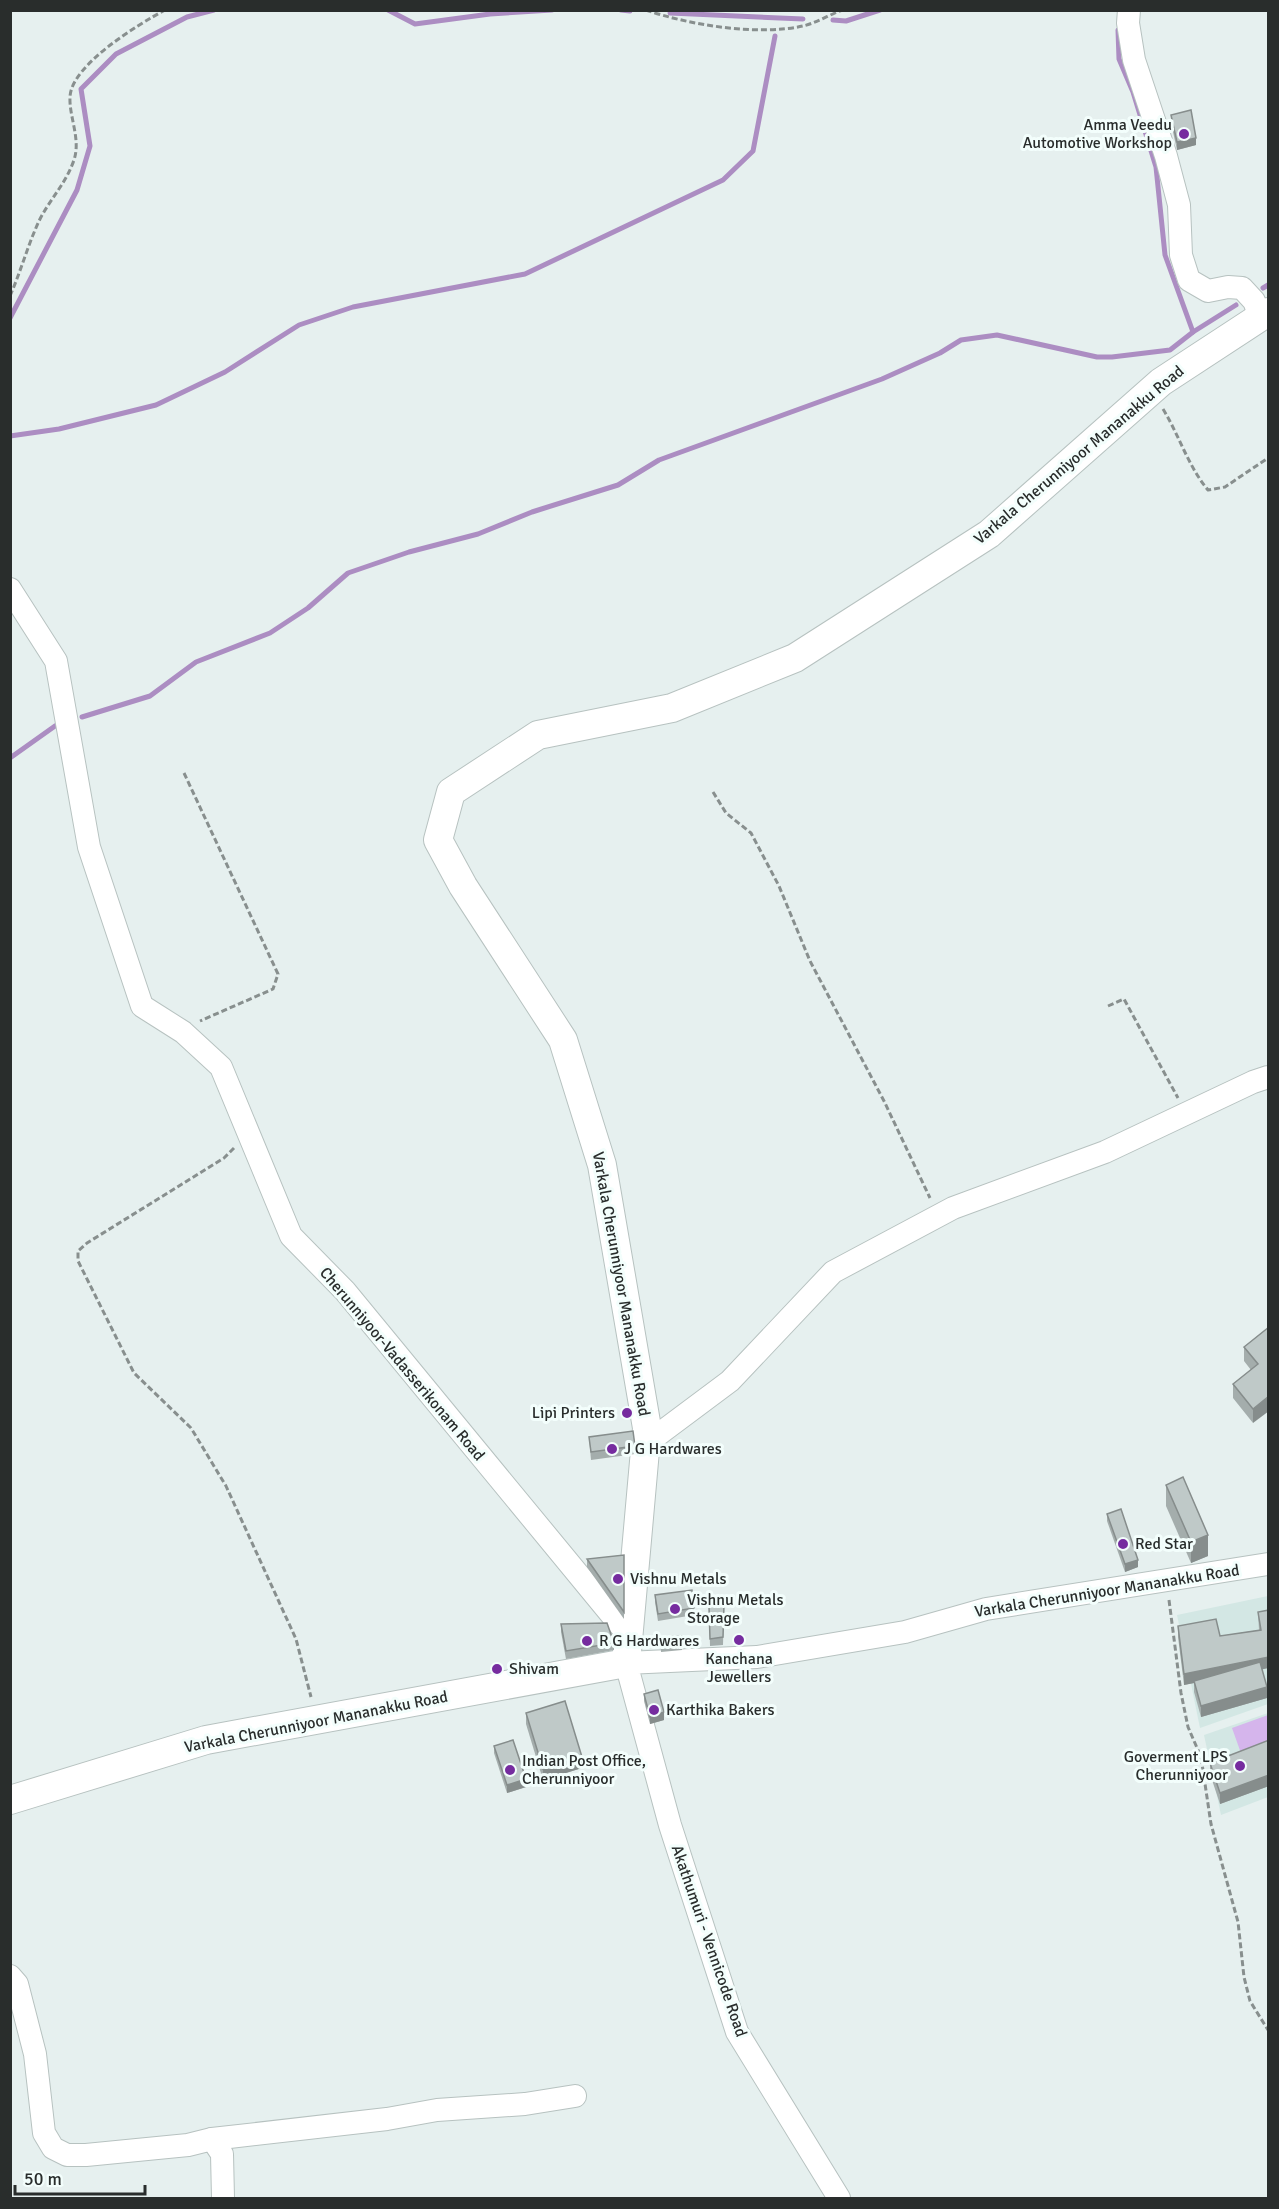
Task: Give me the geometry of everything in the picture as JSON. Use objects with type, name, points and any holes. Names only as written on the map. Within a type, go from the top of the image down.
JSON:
[{"type":"main road","name":"Varkala Cherunniyoor Mananakku Road","points":[[10,1800],[206,1740],[315,1720],[627,1649],[647,1428],[602,1165],[563,1040],[463,886],[438,840],[451,792],[538,735],[672,708],[795,658],[989,534],[1152,390],[1264,314]]},
{"type":"street","points":[[1129,10],[1128,23],[1134,60],[1166,156],[1179,205],[1181,255],[1189,280],[1208,291],[1228,287],[1242,288],[1264,314]]},
{"type":"street","name":"Cherunniyoor-Vadasserikonam Road","points":[[10,589],[56,661],[89,847],[142,1006],[183,1032],[221,1067],[291,1236],[345,1291],[627,1649]]},
{"type":"street","points":[[647,1443],[730,1381],[833,1272],[940,1215],[1105,1152],[1253,1082],[1269,1077]]},
{"type":"street","name":"Varkala Cherunniyoor Mananakku Road","points":[[627,1649],[757,1657],[905,1632],[986,1609],[1269,1564]]},
{"type":"street","name":"Akathumuri - Vennicode Road","points":[[627,1649],[670,1825],[737,2032],[839,2199]]},
{"type":"street","points":[[10,1976],[17,1984],[35,2054],[43,2125],[53,2148],[67,2155],[188,2145],[212,2139],[387,2120],[437,2110],[525,2104],[575,2096]]},
{"type":"street","points":[[212,2139],[222,2154],[224,2199]]},
{"type":"path","points":[[10,296],[32,237],[44,212],[65,184],[75,157],[75,128],[70,98],[72,83],[83,69],[109,47],[142,22],[165,10]]},
{"type":"path","points":[[646,10],[676,20],[754,29],[802,26],[842,10]]},
{"type":"path","points":[[1152,390],[1177,432],[1198,478],[1208,490],[1225,487],[1269,458]]},
{"type":"path","points":[[183,1032],[208,1016],[273,989],[278,974],[184,773]]},
{"type":"path","points":[[713,792],[726,813],[751,833],[779,886],[810,961],[940,1215]]},
{"type":"path","points":[[1108,1006],[1124,999],[1186,1114]]},
{"type":"path","points":[[249,1135],[224,1158],[87,1243],[78,1251],[78,1261],[134,1373],[191,1428],[226,1486],[297,1639],[315,1720]]},
{"type":"path","points":[[1167,1580],[1181,1694],[1188,1727],[1201,1757],[1211,1824],[1238,1922],[1244,1977],[1250,2001],[1269,2030]]},
{"type":"shaded area","points":[[1268,1596],[1268,1704],[1200,1728],[1177,1615]]},
{"type":"shaded area","name":"Goverment LPS Cherunniyoor","points":[[1268,1713],[1268,1797],[1221,1815],[1204,1735]]},
{"type":"shaded area","points":[[1268,1715],[1268,1747],[1242,1756],[1232,1728]]},
{"type":"building","name":"Amma Veedu Automotive Workshop","points":[[1191,110],[1196,138],[1177,142],[1171,115]]},
{"type":"building","points":[[1269,1327],[1269,1396],[1253,1409],[1233,1384],[1258,1364],[1244,1347]]},
{"type":"building","points":[[633,1431],[635,1446],[591,1452],[589,1437]]},
{"type":"building","points":[[1183,1477],[1208,1535],[1191,1542],[1166,1485]]},
{"type":"building","name":"Red Star","points":[[1121,1509],[1138,1560],[1125,1564],[1107,1514]]},
{"type":"building","points":[[624,1555],[624,1612],[587,1559]]},
{"type":"building","name":"Vishnu Metals Storage","points":[[692,1590],[694,1608],[658,1614],[655,1595]]},
{"type":"building","points":[[724,1605],[723,1637],[710,1639],[709,1607]]},
{"type":"building","points":[[1269,1610],[1269,1657],[1184,1674],[1178,1626],[1216,1619],[1220,1636],[1261,1630],[1258,1612]]},
{"type":"building","name":"R G Hardwares","points":[[607,1623],[614,1643],[566,1651],[561,1624]]},
{"type":"building","points":[[682,1636],[682,1647],[661,1648],[660,1637]]},
{"type":"building","points":[[1260,1662],[1267,1687],[1201,1706],[1194,1681]]},
{"type":"building","name":"Karthika Bakers","points":[[658,1690],[664,1712],[650,1717],[644,1694]]},
{"type":"building","points":[[565,1701],[582,1757],[543,1769],[526,1713]]},
{"type":"building","name":"Indian Post Office, Cherunniyoor","points":[[513,1740],[526,1779],[507,1785],[494,1746]]},
{"type":"building","points":[[1269,1740],[1269,1775],[1220,1793],[1210,1763]]},
{"type":"waterway","points":[[10,318],[77,190],[90,146],[81,89],[116,54],[187,17],[214,10]]},
{"type":"waterway","points":[[388,10],[415,24],[490,14],[552,10]]},
{"type":"waterway","points":[[621,10],[630,11]]},
{"type":"waterway","points":[[833,20],[846,21],[880,10]]},
{"type":"waterway","points":[[670,13],[803,19]]},
{"type":"waterway","points":[[82,717],[150,696],[196,662],[270,633],[308,608],[348,573],[409,552],[478,534],[532,512],[618,485],[659,460],[882,379],[940,353],[961,340],[997,335],[1097,357],[1170,350],[1193,332],[1165,255],[1156,167],[1133,92],[1119,59],[1118,30]]},
{"type":"waterway","points":[[10,436],[59,429],[156,405],[225,372],[299,325],[353,307],[525,274],[723,180],[753,151],[775,36]]},
{"type":"waterway","points":[[1263,288],[1268,285]]},
{"type":"waterway","points":[[1193,332],[1236,305]]},
{"type":"waterway","points":[[10,758],[55,726]]},
{"type":"place","name":"Amma Veedu Automotive Workshop","points":[[1184,134]]},
{"type":"place","name":"Lipi Printers","points":[[627,1413]]},
{"type":"place","name":"J G Hardwares","points":[[612,1449]]},
{"type":"place","name":"Red Star","points":[[1123,1544]]},
{"type":"place","name":"Vishnu Metals","points":[[618,1579]]},
{"type":"place","name":"Vishnu Metals Storage","points":[[675,1609]]},
{"type":"place","name":"Kanchana Jewellers","points":[[739,1640]]},
{"type":"place","name":"R G Hardwares","points":[[587,1641]]},
{"type":"place","name":"Shivam","points":[[497,1669]]},
{"type":"place","name":"Karthika Bakers","points":[[654,1710]]},
{"type":"place","name":"Goverment LPS Cherunniyoor","points":[[1240,1766]]},
{"type":"place","name":"Indian Post Office, Cherunniyoor","points":[[510,1770]]}]
